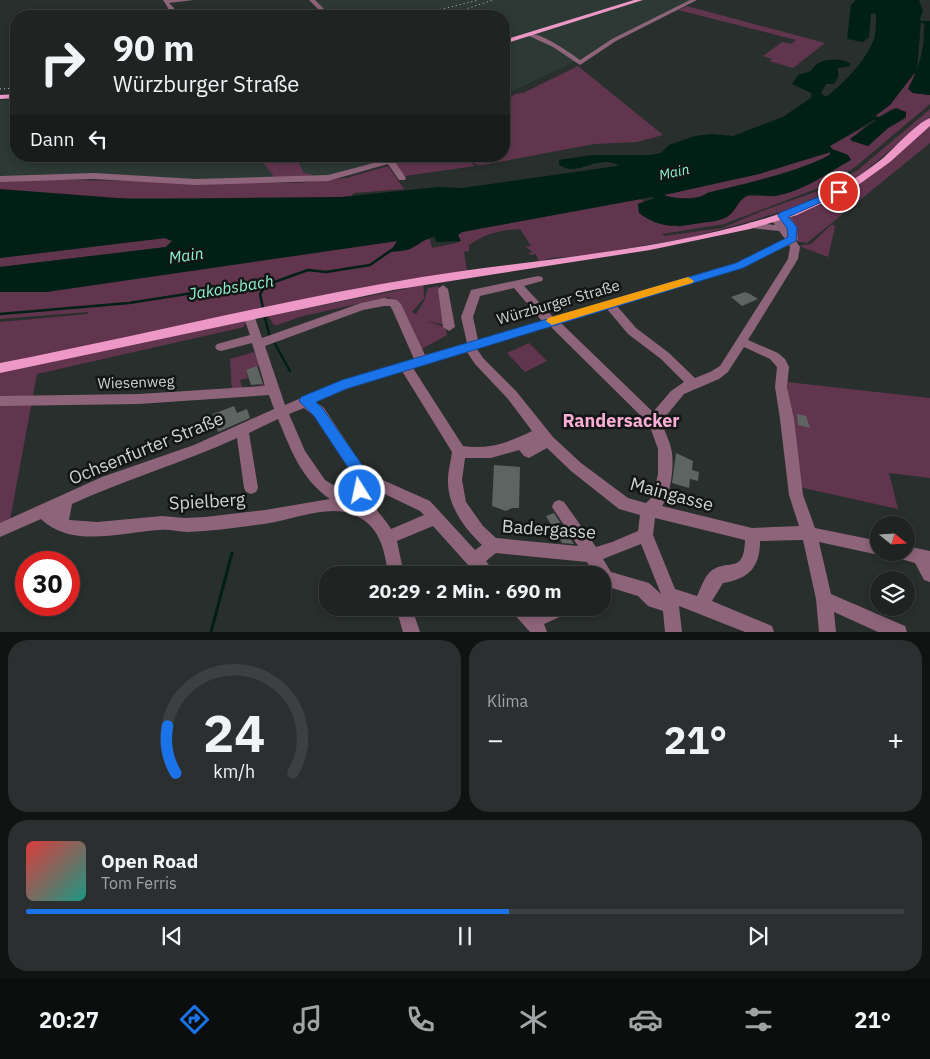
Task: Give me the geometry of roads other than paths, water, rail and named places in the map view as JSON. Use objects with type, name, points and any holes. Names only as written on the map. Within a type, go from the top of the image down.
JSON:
[{"type":"main road","points":[[510,40],[640,0]]},
{"type":"main road","points":[[0,368],[248,319],[268,311],[404,284],[443,284],[462,276],[690,240],[751,225],[779,217],[823,200],[862,178],[930,121]]},
{"type":"street","points":[[171,10],[166,1],[191,0]]},
{"type":"street","points":[[312,0],[322,10]]},
{"type":"street","points":[[530,35],[556,46],[580,63],[621,36],[694,0]]},
{"type":"street","points":[[0,179],[94,176],[196,182],[328,178],[360,171],[381,162]]},
{"type":"street","points":[[390,162],[402,178]]},
{"type":"street","points":[[654,421],[671,399],[682,389],[693,383],[710,379],[719,373],[742,341],[794,256],[795,247],[779,217]]},
{"type":"street","points":[[779,217],[794,232],[793,239],[790,240]]},
{"type":"street","points":[[751,225],[784,229]]},
{"type":"street","name":"Würzburger Straße","points":[[306,401],[342,385],[608,304],[724,271],[753,260],[790,240]]},
{"type":"street","points":[[471,346],[467,316],[475,293],[538,279]]},
{"type":"street","points":[[443,284],[449,327]]},
{"type":"street","points":[[517,284],[550,322],[654,421],[665,450],[666,474],[659,499],[648,511],[645,535],[670,600],[674,632]]},
{"type":"street","points":[[221,347],[275,338],[362,307],[384,302],[393,303],[397,307],[422,362]]},
{"type":"street","points":[[608,304],[632,331],[665,356],[693,383]]},
{"type":"street","points":[[248,319],[273,390],[299,454],[307,467],[320,484],[348,507],[374,520]]},
{"type":"street","points":[[742,341],[781,362],[781,387],[787,419],[796,495],[810,532],[824,599],[828,632]]},
{"type":"street","name":"Maingasse","points":[[471,346],[479,361],[512,395],[544,437],[576,467],[624,504],[752,535],[769,532],[810,532],[870,546]]},
{"type":"street","points":[[405,366],[460,451],[481,454],[521,443],[529,452],[544,437]]},
{"type":"street","name":"Wiesenweg","points":[[0,401],[139,399],[273,390]]},
{"type":"street","points":[[306,401],[318,412],[362,477],[414,499],[432,515],[479,566]]},
{"type":"street","name":"Ochsenfurter Straße","points":[[0,530],[107,481],[167,461],[306,401]]},
{"type":"street","points":[[242,430],[250,488]]},
{"type":"street","name":"Badergasse","points":[[460,451],[455,480],[459,504],[478,531],[493,545],[590,554],[614,549],[645,535]]},
{"type":"street","points":[[362,477],[360,491],[374,520],[389,537],[394,566]]},
{"type":"street","points":[[61,525],[65,501]]},
{"type":"street","name":"Spielberg","points":[[43,511],[52,522],[87,529],[162,522],[183,525],[215,523],[348,507]]},
{"type":"street","points":[[558,507],[582,538],[596,566]]},
{"type":"street","points":[[389,537],[428,521],[432,515]]},
{"type":"street","points":[[701,605],[715,579],[719,576],[738,572],[749,560],[753,550],[752,535]]},
{"type":"street","points":[[474,561],[493,545]]},
{"type":"street","points":[[926,558],[930,574]]},
{"type":"street","points":[[611,582],[643,590],[654,600],[670,600],[701,605],[766,632]]},
{"type":"street","points":[[824,599],[899,632]]},
{"type":"street","points":[[407,616],[412,632]]},
{"type":"street","points":[[527,616],[536,626],[549,616]]},
{"type":"water","name":"Main","points":[[856,0],[919,0],[923,11],[920,18],[921,21],[930,21],[930,95],[913,93],[908,89],[916,71],[890,105],[875,116],[879,117],[896,108],[906,112],[906,117],[888,128],[868,146],[850,139],[876,120],[830,146],[832,149],[848,155],[851,160],[795,191],[775,196],[748,195],[742,199],[727,217],[714,221],[677,226],[661,224],[639,213],[638,204],[655,198],[652,197],[462,232],[458,235],[461,241],[436,242],[435,237],[403,251],[390,252],[397,241],[46,292],[0,292],[0,267],[166,247],[172,241],[165,238],[0,258],[0,189],[130,199],[341,197],[438,187],[462,188],[617,166],[606,162],[570,169],[559,165],[559,160],[592,155],[650,155],[661,153],[669,145],[695,136],[712,134],[733,136],[783,117],[812,97],[811,93],[792,84],[798,75],[811,71],[818,63],[823,61],[834,59],[850,63],[850,66],[838,68],[838,77],[834,84],[826,84],[821,93],[826,97],[854,71],[874,39],[876,15],[874,13],[871,14],[869,37],[863,42],[847,39],[851,5]],"holes":[[[921,22],[924,24],[923,42],[917,68]],[[830,152],[830,155],[786,173],[707,193],[703,196],[674,198],[664,195],[759,174]]]},
{"type":"waterway","name":"Jakobsbach","points":[[0,314],[129,303],[231,287],[266,285],[308,270],[326,272],[370,265],[393,249]]},
{"type":"waterway","points":[[263,308],[260,294],[266,286]]},
{"type":"waterway","points":[[264,314],[270,337]]},
{"type":"waterway","points":[[274,342],[290,371]]},
{"type":"waterway","points":[[211,632],[232,553]]},
{"type":"railway","points":[[438,10],[479,0]]},
{"type":"railway","points":[[463,10],[493,0]]},
{"type":"railway","points":[[0,89],[10,88]]},
{"type":"district","name":"Randersacker","points":[[621,420]]}]
